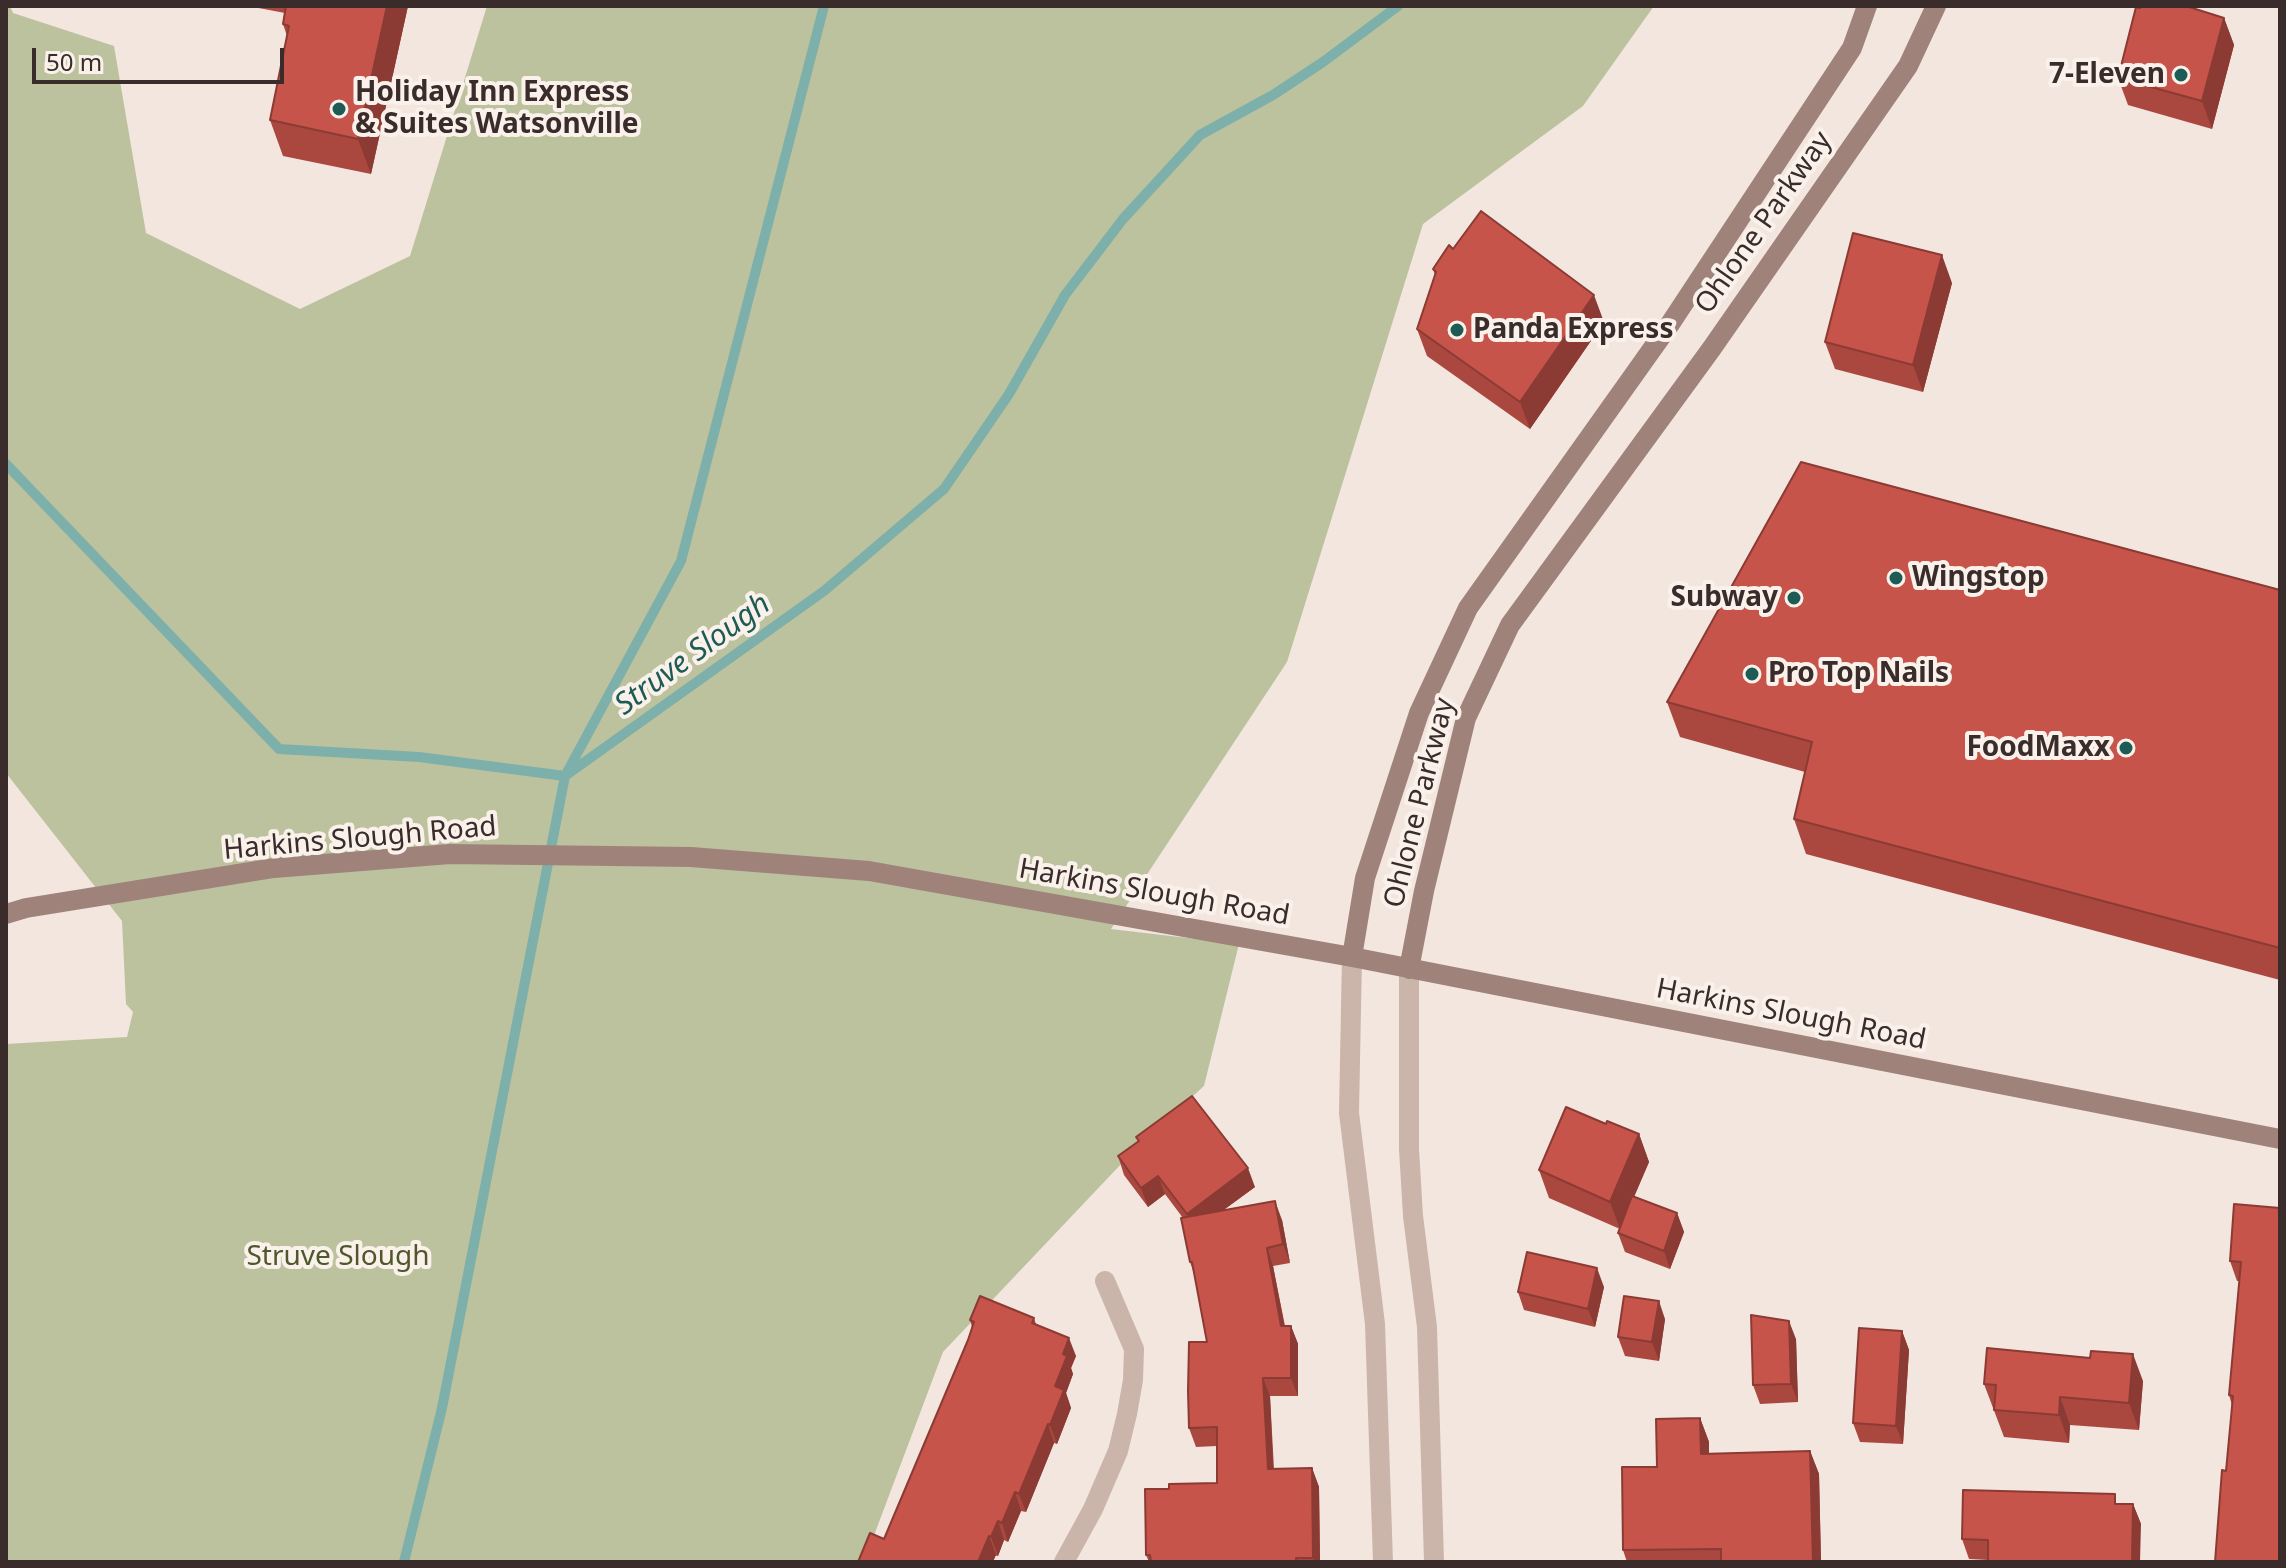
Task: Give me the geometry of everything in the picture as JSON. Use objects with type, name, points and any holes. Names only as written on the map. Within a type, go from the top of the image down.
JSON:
[{"type":"main road","name":"Ohlone Parkway","points":[[1352,957],[1365,878],[1409,743],[1419,713],[1468,608],[1696,285],[1852,48],[1867,6]]},
{"type":"main road","name":"Ohlone Parkway","points":[[1409,969],[1424,891],[1466,718],[1510,625],[1712,348],[1908,66],[1936,6]]},
{"type":"main road","name":"Harkins Slough Road","points":[[16,911],[274,868],[450,854],[691,857],[869,871],[1352,957],[2280,1139]]},
{"type":"street","name":"Ohlone Parkway","points":[[1352,957],[1349,1113],[1375,1324],[1383,1562]]},
{"type":"street","name":"Ohlone Parkway","points":[[1409,969],[1409,1149],[1413,1216],[1427,1327],[1434,1562]]},
{"type":"street","points":[[1064,1562],[1093,1509],[1118,1451],[1133,1380],[1134,1349],[1105,1281]]},
{"type":"green space","name":"Struve Slough","points":[[6,6],[10,6],[13,13],[114,46],[146,233],[300,309],[410,256],[487,6],[1654,6],[1583,106],[1423,224],[1287,662],[1111,929],[1239,944],[1204,1086],[1142,1142],[943,1352],[864,1562],[6,1562],[6,1044],[127,1037],[133,1012],[126,1004],[122,921],[6,773]]},
{"type":"building","name":"Holiday Inn Express & Suites Watsonville","points":[[286,6],[387,6],[358,139],[270,120],[289,26],[283,24]]},
{"type":"building","points":[[2186,6],[2224,18],[2202,101],[2118,78],[2136,7]]},
{"type":"building","points":[[1481,211],[1594,295],[1520,402],[1417,329],[1436,272],[1433,269],[1449,245],[1453,249]]},
{"type":"building","points":[[1853,233],[1942,255],[1913,365],[1825,342]]},
{"type":"building","points":[[1801,462],[2280,590],[2280,948],[1794,819],[1812,742],[1667,702]]},
{"type":"building","points":[[1192,1096],[1248,1168],[1187,1214],[1158,1176],[1141,1188],[1118,1156],[1139,1141],[1136,1137]]},
{"type":"building","points":[[1566,1107],[1639,1134],[1610,1202],[1539,1170]]},
{"type":"building","points":[[1632,1196],[1677,1213],[1664,1251],[1618,1233]]},
{"type":"building","points":[[1275,1201],[1283,1244],[1267,1248],[1281,1326],[1291,1326],[1291,1378],[1263,1378],[1268,1469],[1312,1468],[1313,1558],[1296,1558],[1296,1562],[1151,1562],[1150,1555],[1146,1555],[1145,1489],[1169,1489],[1169,1484],[1217,1483],[1217,1427],[1189,1428],[1189,1342],[1207,1342],[1181,1218]]},
{"type":"building","points":[[2234,1204],[2280,1208],[2280,1562],[2215,1562],[2222,1470],[2226,1471],[2233,1396],[2229,1395],[2241,1262],[2230,1261]]},
{"type":"building","points":[[1527,1252],[1597,1268],[1588,1309],[1518,1292]]},
{"type":"building","points":[[980,1296],[1034,1318],[1032,1323],[1069,1338],[1063,1354],[1067,1356],[1055,1386],[1064,1390],[1019,1494],[1015,1492],[1002,1523],[998,1521],[978,1562],[858,1562],[870,1533],[884,1539],[968,1340],[974,1322],[970,1320]]},
{"type":"building","points":[[1624,1296],[1659,1301],[1652,1342],[1618,1337]]},
{"type":"building","points":[[1751,1315],[1789,1321],[1791,1384],[1753,1385]]},
{"type":"building","points":[[1859,1328],[1902,1331],[1896,1426],[1853,1423]]},
{"type":"building","points":[[1987,1348],[2090,1358],[2091,1351],[2133,1354],[2129,1403],[2060,1397],[2059,1415],[1994,1410],[1996,1385],[1984,1384]]},
{"type":"building","points":[[1700,1418],[1701,1454],[1810,1451],[1813,1562],[1721,1562],[1721,1549],[1623,1550],[1622,1467],[1657,1467],[1656,1419]]},
{"type":"building","points":[[1963,1490],[2115,1494],[2115,1504],[2133,1504],[2132,1562],[1988,1562],[1988,1540],[1962,1539]]},
{"type":"waterway","points":[[6,464],[279,749],[419,757],[565,776],[681,561],[824,6]]},
{"type":"waterway","name":"Struve Slough","points":[[404,1562],[442,1408],[565,776],[824,591],[944,489],[1009,394],[1065,295],[1123,219],[1200,135],[1273,95],[1398,6]]},
{"type":"place","name":"7-Eleven","points":[[2181,75]]},
{"type":"place","name":"Holiday Inn Express & Suites Watsonville","points":[[339,109]]},
{"type":"place","name":"Panda Express","points":[[1457,330]]},
{"type":"place","name":"Wingstop","points":[[1896,578]]},
{"type":"place","name":"Subway","points":[[1794,598]]},
{"type":"place","name":"Pro Top Nails","points":[[1752,674]]},
{"type":"place","name":"FoodMaxx","points":[[2126,748]]}]
